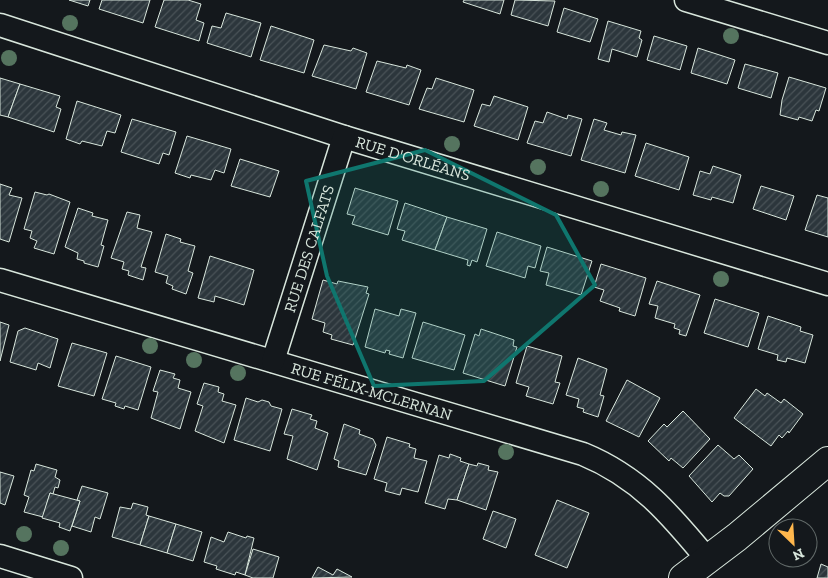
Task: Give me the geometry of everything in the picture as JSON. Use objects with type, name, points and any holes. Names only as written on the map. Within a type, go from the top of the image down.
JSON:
[{"type":"main road","points":[[683,578],[708,560],[828,461]]},
{"type":"street","points":[[686,0],[828,43]]},
{"type":"street","name":"RUE D'ORLÉANS","points":[[0,25],[344,138],[828,284]]},
{"type":"street","name":"RUE DES CALFATS","points":[[273,361],[344,138]]},
{"type":"street","name":"RUE FÉLIX-MCLERNAN","points":[[0,280],[560,446],[601,461],[620,472],[648,493],[683,529],[708,560]]},
{"type":"street","points":[[0,556],[71,578]]},
{"type":"highlighted area","points":[[425,150],[556,215],[595,285],[484,381],[374,386],[327,276],[306,181]]},
{"type":"building","points":[[69,0],[90,0],[88,6]]},
{"type":"building","points":[[102,0],[150,0],[143,23],[99,9]]},
{"type":"building","points":[[164,0],[188,0],[201,4],[196,20],[204,23],[199,41],[155,27]]},
{"type":"building","points":[[464,0],[504,0],[500,14],[463,2]]},
{"type":"building","points":[[515,0],[555,1],[548,26],[511,15]]},
{"type":"building","points":[[564,8],[598,19],[590,42],[557,32]]},
{"type":"building","points":[[226,13],[261,23],[251,57],[207,43],[212,26],[221,28]]},
{"type":"building","points":[[608,21],[641,31],[639,38],[642,40],[637,57],[612,49],[609,62],[598,59]]},
{"type":"building","points":[[271,26],[314,40],[304,73],[260,60]]},
{"type":"building","points":[[654,36],[687,46],[680,70],[647,60]]},
{"type":"building","points":[[324,45],[351,51],[353,48],[367,53],[356,89],[312,76]]},
{"type":"building","points":[[698,48],[735,60],[727,84],[691,73]]},
{"type":"building","points":[[377,61],[406,68],[407,65],[421,70],[409,105],[366,92]]},
{"type":"building","points":[[745,64],[778,73],[771,98],[738,88]]},
{"type":"building","points":[[789,77],[826,88],[819,111],[816,110],[812,121],[799,117],[798,120],[780,115],[782,100]]},
{"type":"building","points":[[0,78],[20,84],[8,117],[0,115]]},
{"type":"building","points":[[436,78],[474,90],[464,122],[419,109],[427,88],[432,89]]},
{"type":"building","points":[[20,84],[60,96],[56,107],[61,109],[54,132],[8,117]]},
{"type":"building","points":[[494,96],[528,107],[518,140],[474,126],[482,104],[490,106]]},
{"type":"building","points":[[77,101],[121,115],[115,133],[107,131],[102,146],[82,141],[80,144],[66,139]]},
{"type":"building","points":[[547,112],[567,119],[568,115],[582,119],[571,156],[527,143],[535,121],[543,123]]},
{"type":"building","points":[[132,119],[176,132],[169,155],[163,153],[159,164],[121,152]]},
{"type":"building","points":[[594,119],[607,123],[604,130],[621,135],[622,132],[636,135],[625,173],[581,160]]},
{"type":"building","points":[[187,136],[231,149],[224,173],[215,170],[211,180],[191,175],[190,178],[175,173]]},
{"type":"building","points":[[646,143],[689,157],[679,190],[635,176]]},
{"type":"building","points":[[240,159],[279,171],[270,197],[231,186]]},
{"type":"building","points":[[713,166],[741,175],[733,203],[712,197],[711,200],[693,195],[700,171],[710,174]]},
{"type":"building","points":[[0,184],[12,188],[9,195],[22,198],[9,242],[0,239]]},
{"type":"building","points":[[761,186],[794,196],[786,220],[753,209]]},
{"type":"building","points":[[355,188],[398,201],[388,235],[352,224],[355,216],[347,214]]},
{"type":"building","points":[[35,192],[49,194],[70,202],[54,254],[34,248],[37,241],[30,238],[32,231],[24,229]]},
{"type":"building","points":[[817,195],[828,198],[828,237],[805,230]]},
{"type":"building","points":[[405,203],[447,217],[435,250],[402,240],[405,231],[397,229]]},
{"type":"building","points":[[78,208],[93,213],[92,216],[108,220],[101,245],[104,246],[98,267],[77,259],[78,253],[65,247]]},
{"type":"building","points":[[127,212],[140,215],[137,228],[152,232],[141,267],[146,268],[143,280],[128,275],[129,271],[122,269],[124,262],[111,258]]},
{"type":"building","points":[[447,217],[487,229],[477,262],[472,260],[470,266],[467,265],[468,260],[435,250]]},
{"type":"building","points":[[497,232],[541,246],[535,268],[528,266],[525,278],[486,266]]},
{"type":"building","points":[[166,234],[181,239],[180,242],[195,246],[188,271],[193,273],[186,294],[172,289],[173,286],[166,283],[168,276],[155,272]]},
{"type":"building","points":[[547,247],[592,261],[581,295],[546,285],[549,273],[540,271]]},
{"type":"building","points":[[210,256],[254,270],[244,305],[215,296],[214,302],[198,298]]},
{"type":"building","points":[[601,264],[646,278],[635,316],[619,311],[620,308],[600,301],[604,290],[594,287]]},
{"type":"building","points":[[323,280],[337,284],[338,281],[368,287],[366,293],[369,294],[353,345],[331,339],[332,335],[323,332],[325,323],[312,319]]},
{"type":"building","points":[[657,281],[700,295],[686,336],[679,334],[680,330],[674,328],[675,324],[655,318],[658,306],[649,304]]},
{"type":"building","points":[[715,299],[759,313],[748,347],[704,333]]},
{"type":"building","points":[[375,309],[399,316],[401,309],[416,313],[403,358],[389,354],[390,351],[386,350],[385,353],[365,347]]},
{"type":"building","points":[[768,316],[801,327],[800,331],[813,335],[805,363],[787,358],[786,362],[777,360],[778,355],[758,349]]},
{"type":"building","points":[[0,322],[9,325],[0,361]]},
{"type":"building","points":[[423,322],[465,335],[454,370],[412,358]]},
{"type":"building","points":[[25,328],[58,339],[50,368],[38,363],[36,370],[10,362],[18,331]]},
{"type":"building","points":[[481,329],[514,340],[513,346],[517,347],[505,386],[463,373],[475,334],[479,336]]},
{"type":"building","points":[[72,343],[107,353],[94,396],[58,386]]},
{"type":"building","points":[[527,346],[562,356],[555,382],[560,383],[553,404],[526,396],[529,387],[516,383]]},
{"type":"building","points":[[116,356],[151,367],[138,410],[125,406],[124,409],[115,406],[116,403],[102,399]]},
{"type":"building","points":[[578,358],[607,369],[600,395],[604,396],[598,417],[583,412],[584,409],[577,407],[579,399],[566,395]]},
{"type":"building","points":[[160,370],[175,374],[173,378],[180,380],[178,388],[191,392],[180,429],[151,418],[158,392],[153,391]]},
{"type":"building","points":[[627,380],[660,398],[639,437],[606,421]]},
{"type":"building","points":[[204,383],[219,387],[218,392],[224,394],[222,401],[236,405],[224,443],[195,431],[203,406],[197,404]]},
{"type":"building","points":[[756,389],[765,396],[767,393],[781,403],[784,399],[803,414],[789,433],[788,431],[782,438],[779,435],[771,446],[734,418]]},
{"type":"building","points":[[246,398],[258,402],[262,400],[269,402],[271,406],[282,409],[270,451],[234,440]]},
{"type":"building","points":[[292,409],[312,415],[310,419],[317,421],[315,428],[328,433],[317,470],[287,459],[293,436],[284,434]]},
{"type":"building","points":[[683,411],[710,439],[683,468],[671,458],[669,461],[648,441],[664,424],[667,427]]},
{"type":"building","points":[[344,424],[360,430],[359,434],[373,439],[376,445],[366,475],[338,467],[339,461],[334,459]]},
{"type":"building","points":[[387,437],[410,444],[409,447],[416,449],[414,458],[427,461],[418,492],[402,488],[400,495],[385,491],[387,483],[374,479]]},
{"type":"building","points":[[718,445],[734,459],[739,455],[753,469],[729,496],[724,496],[720,493],[712,502],[689,476]]},
{"type":"building","points":[[450,454],[461,458],[460,461],[469,464],[457,500],[448,499],[445,509],[425,503],[439,455],[449,458]]},
{"type":"building","points":[[478,463],[489,466],[488,470],[498,472],[486,510],[457,500],[469,464],[477,466]]},
{"type":"building","points":[[36,464],[57,470],[55,477],[60,480],[58,488],[55,487],[53,494],[50,493],[43,517],[24,512],[29,497],[24,495],[31,470],[34,471]]},
{"type":"building","points":[[0,472],[14,476],[5,505],[0,503]]},
{"type":"building","points":[[82,486],[108,493],[100,519],[95,517],[91,532],[72,526],[80,501],[77,500]]},
{"type":"building","points":[[50,493],[80,501],[70,531],[59,527],[60,523],[42,518]]},
{"type":"building","points":[[557,500],[589,513],[567,568],[535,555]]},
{"type":"building","points":[[133,503],[148,507],[146,515],[149,516],[140,545],[112,537],[120,507],[131,509]]},
{"type":"building","points":[[493,511],[516,519],[506,548],[483,539]]},
{"type":"building","points":[[149,516],[176,524],[167,553],[140,545]]},
{"type":"building","points":[[176,524],[202,532],[193,561],[167,553]]},
{"type":"building","points":[[228,532],[246,538],[247,536],[254,538],[245,575],[236,572],[235,575],[216,569],[217,566],[204,562],[211,537],[224,542]]},
{"type":"building","points":[[253,549],[279,557],[273,578],[253,578],[245,575]]},
{"type":"building","points":[[821,564],[828,567],[828,578],[817,578]]},
{"type":"building","points":[[318,567],[333,575],[337,569],[352,577],[312,578]]}]
